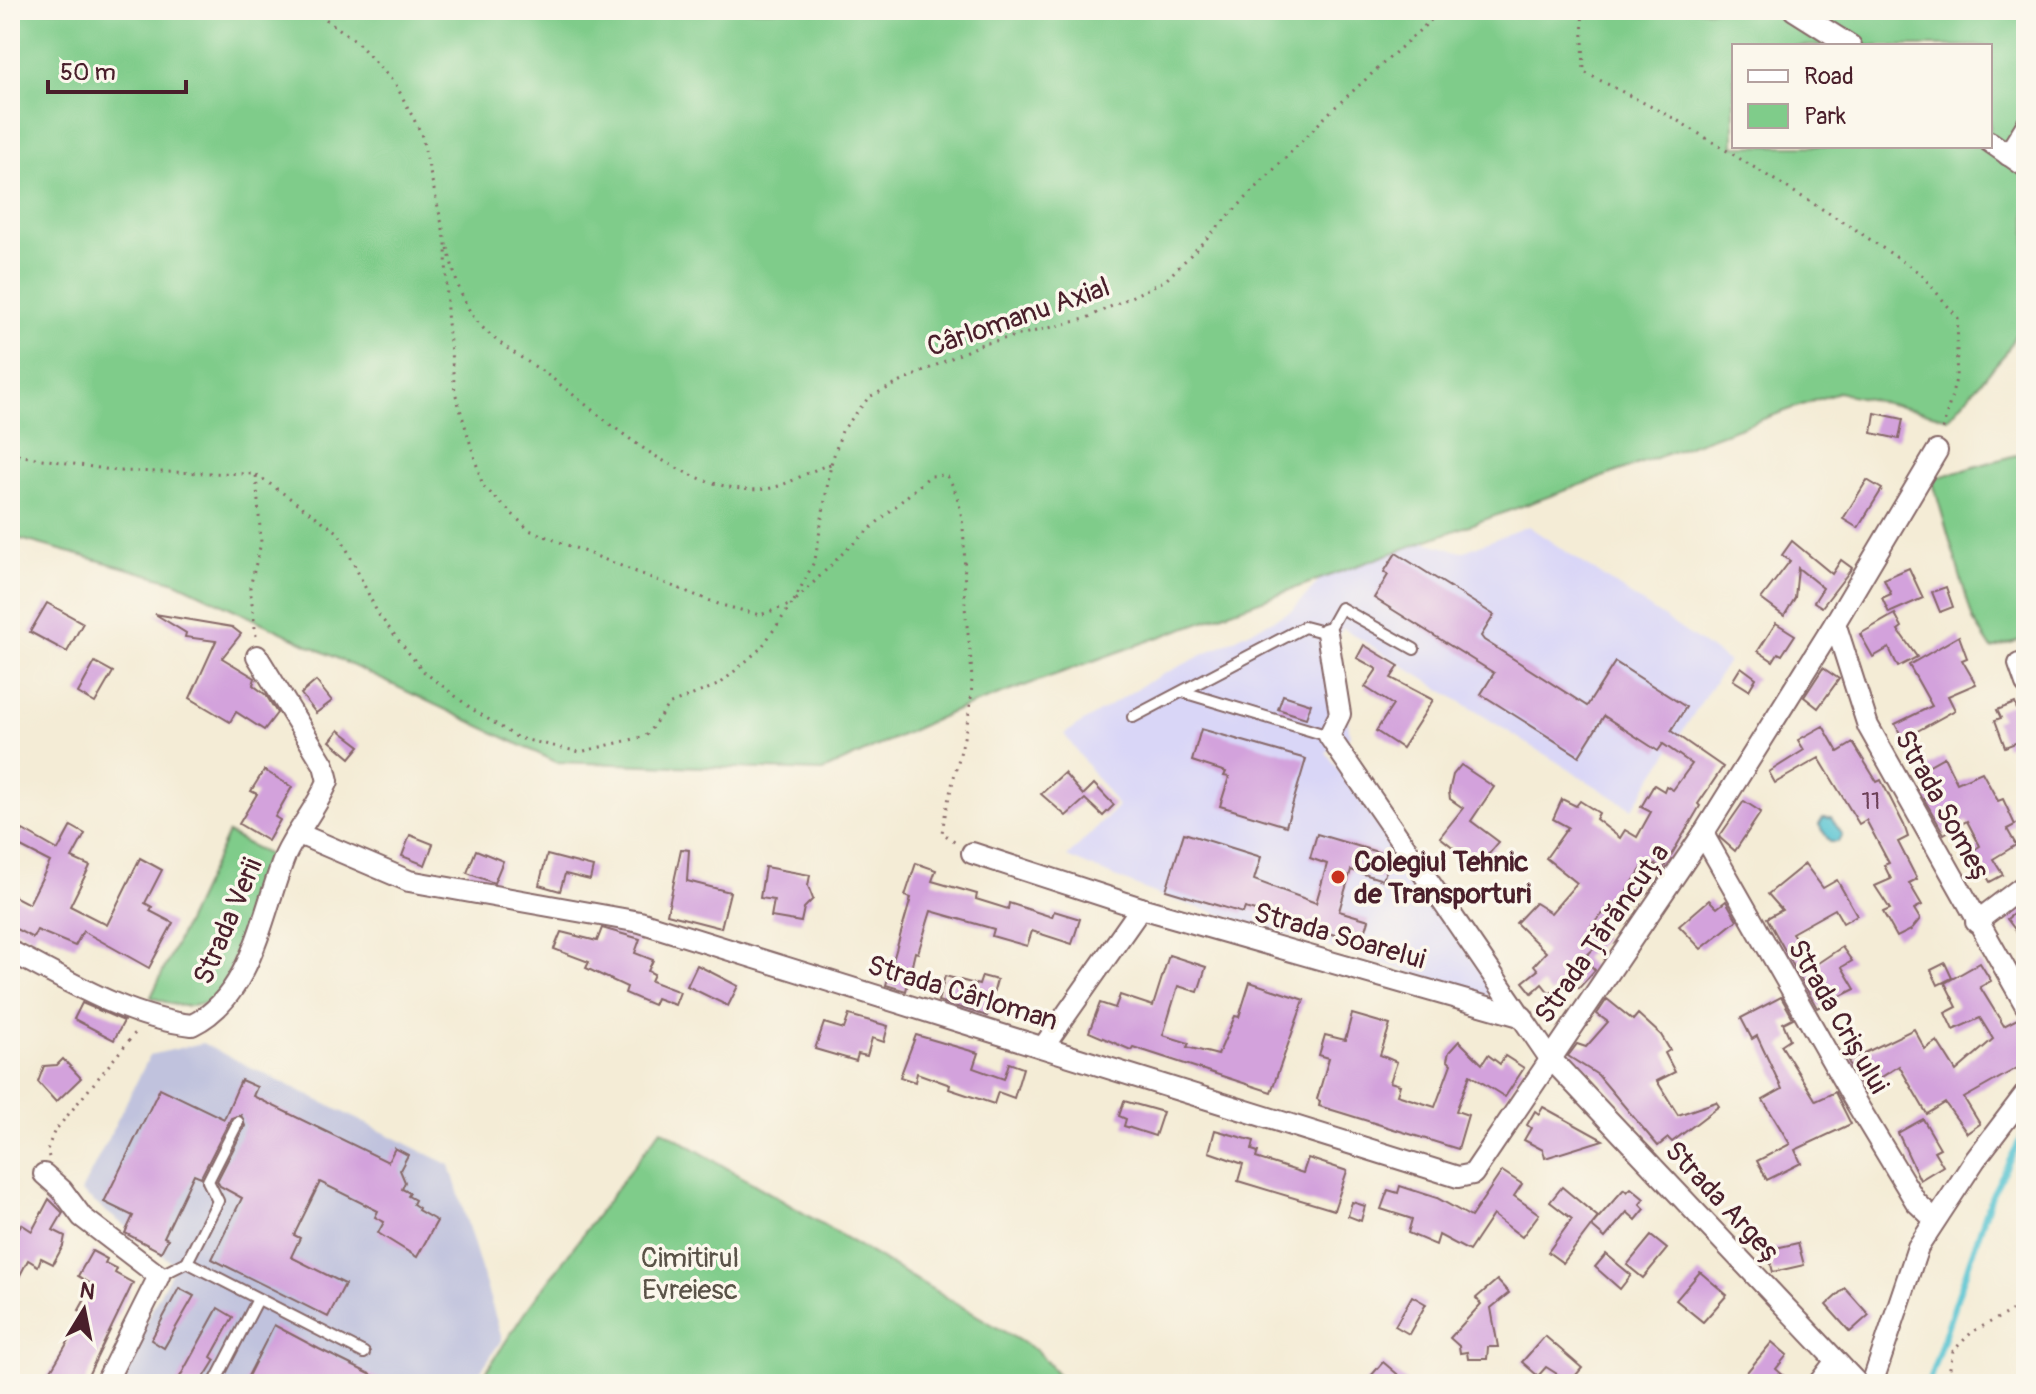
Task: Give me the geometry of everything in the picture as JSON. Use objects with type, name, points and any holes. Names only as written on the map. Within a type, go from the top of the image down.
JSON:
[{"type":"street","points":[[1794,10],[1848,44]]},
{"type":"street","points":[[2008,155],[2026,126]]},
{"type":"street","points":[[1992,143],[2026,167]]},
{"type":"street","name":"Strada Țărăncuța","points":[[1329,736],[1549,1057],[1703,834],[1835,623],[1937,451]]},
{"type":"street","name":"Strada Someș","points":[[1835,623],[1868,726],[2026,1006]]},
{"type":"street","points":[[1327,633],[1340,714],[1329,736]]},
{"type":"street","name":"Strada Verii","points":[[10,951],[147,1016],[192,1025],[224,1003],[237,982],[287,853],[328,781],[324,765],[257,656]]},
{"type":"street","name":"Strada Cârloman","points":[[299,834],[409,881],[640,922],[1458,1177],[1473,1174],[1549,1057]]},
{"type":"street","name":"Strada Crișului","points":[[1703,834],[1860,1109],[1916,1202],[1934,1219]]},
{"type":"street","name":"Strada Soarelui","points":[[972,853],[1141,908],[1523,1017]]},
{"type":"street","points":[[1976,922],[2026,884]]},
{"type":"street","points":[[1044,1046],[1141,908]]},
{"type":"street","name":"Strada Argeș","points":[[1549,1057],[1858,1384]]},
{"type":"street","points":[[1872,1384],[1918,1247],[1934,1219],[2026,1093]]},
{"type":"street","points":[[44,1174],[62,1190],[82,1217],[159,1276],[105,1384]]},
{"type":"street","points":[[1818,1384],[1835,1362]]},
{"type":"lane","points":[[1133,717],[1304,627],[1327,633],[1341,608],[1414,649]]},
{"type":"lane","points":[[1183,692],[1329,736]]},
{"type":"lane","points":[[159,1276],[187,1262],[218,1201],[208,1181],[238,1122]]},
{"type":"lane","points":[[187,1262],[364,1353]]},
{"type":"lane","points":[[214,1384],[258,1299]]},
{"type":"path","points":[[313,10],[356,41],[396,85],[421,133],[459,293],[484,330],[551,377],[619,433],[685,473],[735,488],[776,489],[831,464]]},
{"type":"path","name":"Cârlomanu Axial","points":[[792,604],[815,560],[831,464],[842,431],[869,397],[979,345],[1085,319],[1166,280],[1332,110],[1442,10]]},
{"type":"path","points":[[1582,10],[1584,72],[1675,119],[1853,228],[1921,274],[1958,318],[1956,379],[1937,451]]},
{"type":"path","points":[[446,242],[447,313],[455,392],[483,486],[529,530],[721,605],[760,615],[792,604]]},
{"type":"path","points":[[10,454],[118,471],[256,474],[339,533],[378,614],[423,671],[472,709],[518,738],[580,752],[646,736],[668,705],[720,684],[761,648],[792,604],[847,549],[930,476],[946,475],[955,486],[965,557],[965,606],[972,675],[970,707],[946,801],[942,833],[972,853]]},
{"type":"path","points":[[256,474],[261,543],[250,587],[257,656]]},
{"type":"path","points":[[44,1174],[51,1167],[47,1150],[54,1132],[119,1057],[147,1016]]},
{"type":"path","points":[[1947,1384],[1953,1351],[1962,1341],[1972,1332],[2026,1303]]},
{"type":"shaded area","points":[[1528,526],[1728,661],[1632,809],[1343,628],[1337,637],[1350,736],[1326,752],[1493,991],[1487,996],[1161,896],[1067,857],[1118,806],[1064,734],[1146,683],[1293,610],[1352,544],[1383,531],[1462,552]]},
{"type":"shaded area","points":[[202,1043],[450,1165],[502,1339],[472,1384],[113,1384],[175,1265],[81,1192],[150,1055]]},
{"type":"green space","points":[[10,10],[2026,10],[2026,315],[2005,354],[1949,418],[1838,392],[952,712],[823,771],[556,762],[176,582],[10,536]]},
{"type":"green space","points":[[2026,452],[2026,638],[1992,649],[1973,620],[1932,479]]},
{"type":"green space","points":[[228,833],[272,857],[220,996],[194,1006],[170,1004],[151,997]]},
{"type":"green space","name":"Cimitirul Evreiesc","points":[[661,1129],[1037,1351],[1066,1384],[478,1384],[523,1315]]},
{"type":"water","points":[[1823,818],[1831,818],[1842,834],[1838,842],[1830,842],[1819,825]]},
{"type":"building","points":[[1875,413],[1903,419],[1899,439],[1872,433]]},
{"type":"building","points":[[1867,480],[1882,489],[1858,528],[1843,519]]},
{"type":"building","points":[[1792,541],[1832,574],[1841,560],[1852,568],[1822,607],[1814,602],[1823,588],[1798,568],[1795,598],[1784,616],[1761,599],[1790,561],[1782,555]]},
{"type":"building","points":[[1396,553],[1494,615],[1481,636],[1484,640],[1587,706],[1615,662],[1686,707],[1671,731],[1723,767],[1698,804],[1700,806],[1663,869],[1655,864],[1652,870],[1644,865],[1617,906],[1613,903],[1591,926],[1604,939],[1584,958],[1595,970],[1579,988],[1573,982],[1564,990],[1560,985],[1550,994],[1542,984],[1532,993],[1523,982],[1538,970],[1534,965],[1546,952],[1516,923],[1535,903],[1551,913],[1577,883],[1546,858],[1568,827],[1553,819],[1562,799],[1576,806],[1580,801],[1599,813],[1596,819],[1620,838],[1625,830],[1637,837],[1651,812],[1641,807],[1654,785],[1664,791],[1666,786],[1673,790],[1692,764],[1663,744],[1658,751],[1604,716],[1579,756],[1481,694],[1494,673],[1374,598],[1388,575],[1384,572]]},
{"type":"building","points":[[1909,568],[1923,598],[1889,613],[1882,598],[1891,594],[1884,579]]},
{"type":"building","points":[[1946,587],[1953,607],[1940,612],[1932,592]]},
{"type":"building","points":[[47,603],[83,623],[67,652],[30,632]]},
{"type":"building","points":[[155,614],[232,627],[241,634],[222,658],[255,678],[253,685],[266,695],[277,713],[264,730],[236,712],[230,722],[190,698],[216,641],[185,637],[186,633]]},
{"type":"building","points":[[1895,614],[1902,627],[1898,630],[1917,657],[1898,667],[1889,648],[1873,657],[1860,634]]},
{"type":"building","points":[[1776,623],[1795,635],[1782,655],[1778,653],[1773,661],[1758,651]]},
{"type":"building","points":[[1959,636],[1967,658],[1962,660],[1976,684],[1948,696],[1955,710],[1903,739],[1895,724],[1932,706],[1909,665]]},
{"type":"building","points":[[1364,645],[1399,666],[1391,678],[1433,700],[1402,748],[1376,731],[1393,705],[1365,687],[1377,669],[1357,658]]},
{"type":"building","points":[[95,662],[113,672],[95,703],[78,693]]},
{"type":"building","points":[[1741,667],[1756,678],[1749,690],[1733,680]]},
{"type":"building","points":[[1823,668],[1839,679],[1818,708],[1804,697]]},
{"type":"building","points":[[316,681],[332,701],[316,713],[301,694]]},
{"type":"building","points":[[1283,695],[1311,704],[1306,718],[1278,709]]},
{"type":"building","points":[[2015,703],[2026,739],[2005,747],[1995,720],[2001,718],[1997,710]]},
{"type":"building","points":[[1823,726],[1838,752],[1853,743],[1877,782],[1881,780],[1904,825],[1908,837],[1898,842],[1917,879],[1909,883],[1922,905],[1914,909],[1920,919],[1911,930],[1897,937],[1883,912],[1890,909],[1875,886],[1891,879],[1884,865],[1889,863],[1866,820],[1859,824],[1819,758],[1775,783],[1769,772],[1804,750],[1798,740]]},
{"type":"building","points":[[1201,729],[1306,759],[1286,826],[1220,806],[1229,777],[1224,776],[1226,772],[1192,761]]},
{"type":"building","points":[[339,730],[360,746],[350,758],[330,741]]},
{"type":"building","points":[[1944,757],[1957,783],[1982,772],[1998,801],[2003,799],[2015,825],[2007,829],[2016,845],[1993,859],[2003,875],[1990,882],[1972,851],[1980,846],[1967,821],[1944,834],[1924,799],[1932,796],[1919,771]]},
{"type":"building","points":[[1461,765],[1494,787],[1471,821],[1499,842],[1478,867],[1440,837],[1463,808],[1450,799],[1449,792],[1453,775]]},
{"type":"building","points":[[264,770],[292,787],[275,817],[280,820],[268,841],[239,824],[257,794],[251,791]]},
{"type":"building","points":[[1064,773],[1083,795],[1094,784],[1114,805],[1103,816],[1085,799],[1066,816],[1041,794]]},
{"type":"building","points":[[1744,801],[1761,812],[1735,851],[1719,837]]},
{"type":"building","points":[[71,826],[85,834],[72,858],[90,866],[70,906],[107,925],[140,858],[162,870],[145,903],[152,907],[150,911],[173,923],[149,968],[83,931],[75,946],[37,930],[33,938],[10,926],[10,894],[29,904],[50,862],[15,844],[23,830],[58,850]]},
{"type":"building","points":[[1184,833],[1261,857],[1254,880],[1316,903],[1327,864],[1310,858],[1317,834],[1391,856],[1383,880],[1351,870],[1339,911],[1369,920],[1362,943],[1245,908],[1243,913],[1166,890]]},
{"type":"building","points":[[410,835],[433,844],[425,865],[402,856]]},
{"type":"building","points":[[681,849],[689,850],[687,881],[730,892],[721,928],[667,914]]},
{"type":"building","points":[[476,850],[503,861],[494,883],[467,873]]},
{"type":"building","points":[[547,855],[593,867],[590,880],[565,874],[560,891],[539,885]]},
{"type":"building","points":[[916,863],[936,870],[932,881],[977,894],[976,899],[1008,909],[1009,903],[1052,917],[1054,911],[1080,919],[1072,944],[1032,931],[1027,946],[992,936],[994,929],[931,911],[918,953],[915,952],[906,991],[886,985],[911,898],[905,896]]},
{"type":"building","points":[[1805,864],[1823,888],[1837,880],[1857,915],[1843,923],[1835,909],[1792,933],[1815,965],[1842,947],[1852,961],[1842,967],[1855,989],[1817,1008],[1767,918],[1782,910],[1768,894]]},
{"type":"building","points":[[765,867],[810,875],[808,886],[813,899],[804,908],[801,922],[771,917],[774,900],[760,898]]},
{"type":"building","points":[[1709,900],[1717,908],[1726,901],[1737,920],[1701,949],[1679,926]]},
{"type":"building","points":[[2026,904],[2026,925],[2017,932],[2007,919]]},
{"type":"building","points":[[602,928],[640,939],[635,953],[653,960],[648,971],[654,974],[651,981],[680,992],[675,1005],[656,998],[653,1005],[625,993],[627,987],[586,968],[589,962],[554,949],[561,932],[597,941]]},
{"type":"building","points":[[1169,955],[1206,967],[1198,992],[1178,986],[1163,1035],[1189,1043],[1187,1047],[1218,1055],[1235,1016],[1239,1017],[1250,982],[1304,1000],[1271,1092],[1133,1047],[1131,1050],[1089,1032],[1100,1003],[1115,1008],[1120,995],[1153,1006]]},
{"type":"building","points":[[1945,963],[1952,978],[1938,985],[1931,970]]},
{"type":"building","points":[[1980,963],[1991,981],[1980,987],[2004,1026],[2019,1018],[2026,1030],[2026,1063],[1964,1098],[1980,1124],[1967,1133],[1945,1103],[1927,1114],[1899,1066],[1863,1089],[1848,1061],[1914,1029],[1925,1049],[1937,1041],[1956,1071],[1993,1039],[1980,1018],[1953,1030],[1945,1013],[1957,1007],[1945,983]]},
{"type":"building","points":[[697,965],[738,986],[728,1006],[687,986]]},
{"type":"building","points":[[945,976],[979,985],[982,976],[997,980],[987,1016],[938,1001]]},
{"type":"building","points":[[1781,997],[1793,1018],[1783,1023],[1790,1039],[1781,1045],[1816,1101],[1835,1092],[1851,1124],[1795,1150],[1801,1163],[1767,1180],[1757,1161],[1790,1144],[1763,1100],[1782,1089],[1757,1036],[1752,1039],[1741,1018]]},
{"type":"building","points":[[1607,999],[1633,1020],[1638,1014],[1661,1035],[1670,1050],[1665,1053],[1675,1072],[1657,1081],[1678,1115],[1716,1102],[1719,1106],[1672,1142],[1668,1138],[1658,1146],[1598,1075],[1568,1056],[1577,1044],[1586,1047],[1608,1022],[1597,1014]]},
{"type":"building","points":[[82,1003],[124,1021],[114,1040],[74,1019]]},
{"type":"building","points":[[1352,1014],[1390,1025],[1380,1055],[1397,1062],[1390,1082],[1400,1085],[1397,1095],[1435,1107],[1451,1064],[1447,1060],[1449,1052],[1459,1041],[1482,1064],[1488,1055],[1500,1064],[1505,1056],[1524,1068],[1505,1097],[1470,1075],[1456,1111],[1468,1115],[1458,1149],[1319,1106],[1317,1099],[1329,1058],[1319,1055],[1325,1035],[1345,1040]]},
{"type":"building","points":[[849,1015],[888,1026],[884,1042],[872,1038],[867,1056],[858,1054],[856,1061],[815,1049],[824,1023],[844,1029]]},
{"type":"building","points":[[916,1035],[978,1053],[973,1068],[1004,1079],[1009,1063],[1023,1068],[1014,1098],[998,1092],[994,1104],[949,1089],[950,1085],[917,1073],[915,1082],[900,1077]]},
{"type":"building","points":[[63,1059],[81,1078],[56,1102],[38,1082],[44,1066],[57,1065]]},
{"type":"building","points":[[241,1080],[257,1087],[253,1096],[388,1162],[395,1148],[408,1155],[400,1170],[405,1182],[402,1189],[410,1193],[408,1196],[415,1200],[413,1204],[418,1210],[437,1221],[417,1257],[378,1233],[384,1222],[375,1217],[378,1211],[320,1182],[294,1235],[300,1238],[291,1257],[345,1284],[328,1317],[212,1259],[242,1198],[220,1186],[217,1181],[245,1126],[241,1115],[231,1118],[201,1177],[194,1174],[164,1237],[168,1239],[161,1252],[125,1233],[133,1216],[104,1202],[160,1088],[224,1119]]},
{"type":"building","points":[[1124,1101],[1163,1112],[1155,1136],[1124,1126],[1126,1119],[1119,1116]]},
{"type":"building","points":[[1543,1107],[1603,1140],[1545,1158],[1543,1150],[1524,1140],[1531,1128],[1527,1125],[1535,1111],[1539,1114]]},
{"type":"building","points":[[1923,1119],[1940,1148],[1934,1151],[1943,1166],[1920,1180],[1898,1133]]},
{"type":"building","points":[[1215,1130],[1254,1141],[1252,1150],[1258,1152],[1256,1158],[1303,1173],[1308,1158],[1347,1171],[1334,1210],[1238,1181],[1243,1164],[1209,1152]]},
{"type":"building","points":[[1502,1171],[1522,1184],[1514,1196],[1539,1214],[1522,1237],[1493,1215],[1469,1251],[1439,1235],[1436,1245],[1408,1233],[1412,1219],[1381,1209],[1388,1190],[1398,1193],[1400,1186],[1437,1198],[1471,1217]]},
{"type":"building","points":[[1562,1187],[1598,1217],[1563,1263],[1548,1252],[1572,1219],[1550,1202]]},
{"type":"building","points":[[1631,1188],[1644,1199],[1640,1204],[1645,1209],[1636,1220],[1627,1212],[1605,1238],[1591,1226],[1624,1189],[1627,1192]]},
{"type":"building","points":[[49,1199],[63,1213],[53,1230],[65,1236],[63,1246],[53,1264],[41,1258],[38,1266],[28,1260],[10,1294],[10,1231],[16,1234],[21,1224],[32,1231]]},
{"type":"building","points":[[1352,1202],[1365,1206],[1361,1221],[1348,1216]]},
{"type":"building","points":[[1651,1236],[1667,1249],[1643,1278],[1627,1265]]},
{"type":"building","points":[[1798,1243],[1804,1265],[1773,1272],[1767,1250]]},
{"type":"building","points":[[92,1251],[107,1259],[105,1263],[117,1269],[115,1273],[133,1283],[84,1384],[43,1384],[85,1313],[79,1310],[93,1285],[78,1276]]},
{"type":"building","points":[[1606,1254],[1631,1275],[1620,1289],[1595,1267]]},
{"type":"building","points":[[1700,1272],[1727,1295],[1703,1322],[1676,1300]]},
{"type":"building","points":[[1497,1280],[1509,1293],[1491,1308],[1498,1347],[1488,1347],[1487,1359],[1468,1359],[1467,1352],[1460,1353],[1459,1346],[1450,1338],[1481,1304],[1476,1298]]},
{"type":"building","points":[[179,1288],[194,1296],[164,1348],[151,1340]]},
{"type":"building","points":[[1845,1288],[1869,1315],[1850,1332],[1826,1305]]},
{"type":"building","points":[[1412,1296],[1426,1304],[1409,1334],[1395,1326]]},
{"type":"building","points":[[218,1308],[233,1317],[211,1357],[215,1360],[200,1384],[176,1384]]},
{"type":"building","points":[[274,1325],[319,1349],[390,1384],[244,1384]]},
{"type":"building","points":[[1545,1336],[1582,1368],[1570,1382],[1546,1367],[1538,1376],[1522,1362]]},
{"type":"building","points":[[1772,1342],[1787,1355],[1776,1369],[1793,1384],[1737,1384]]},
{"type":"building","points":[[1383,1362],[1409,1384],[1364,1384]]},
{"type":"waterway","points":[[1928,1384],[1992,1195],[2026,1128]]},
{"type":"place","name":"Colegiul Tehnic de Transporturi","points":[[1338,877]]}]
